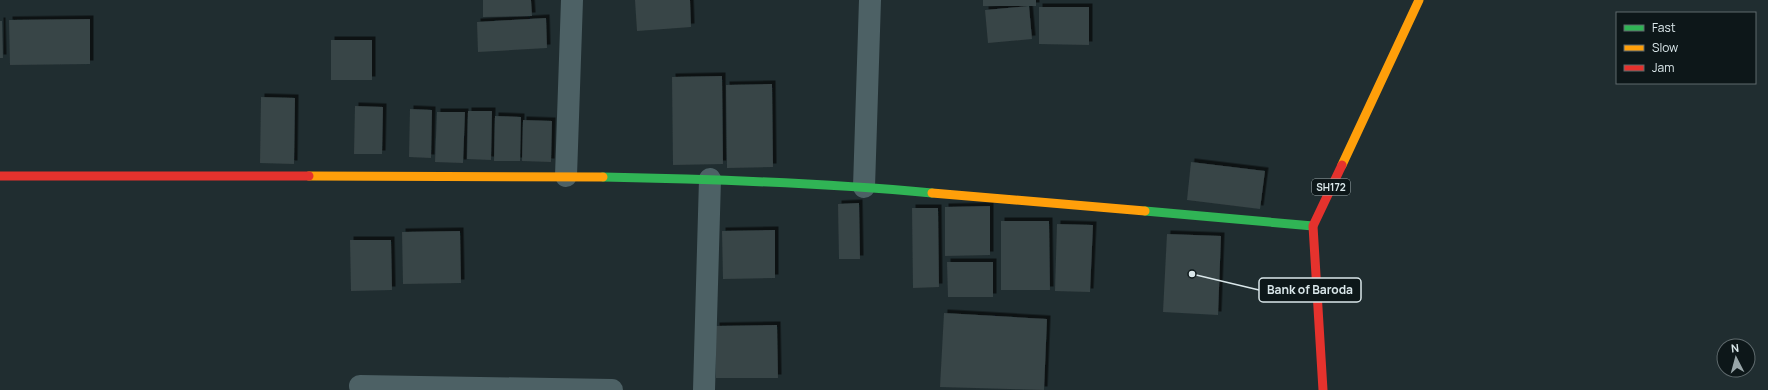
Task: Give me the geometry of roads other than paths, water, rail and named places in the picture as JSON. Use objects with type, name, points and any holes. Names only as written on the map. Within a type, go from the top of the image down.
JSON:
[{"type":"street","points":[[566,176],[572,0]]},
{"type":"street","points":[[864,187],[870,0]]},
{"type":"street","name":"SH172","points":[[1323,390],[1313,226],[1419,0]]},
{"type":"street","points":[[0,176],[566,176],[710,180],[864,187],[1313,226]]},
{"type":"street","points":[[704,390],[710,180]]},
{"type":"street","points":[[360,386],[612,390]]},
{"type":"place","name":"Bank of Baroda","points":[[1192,274]]}]
